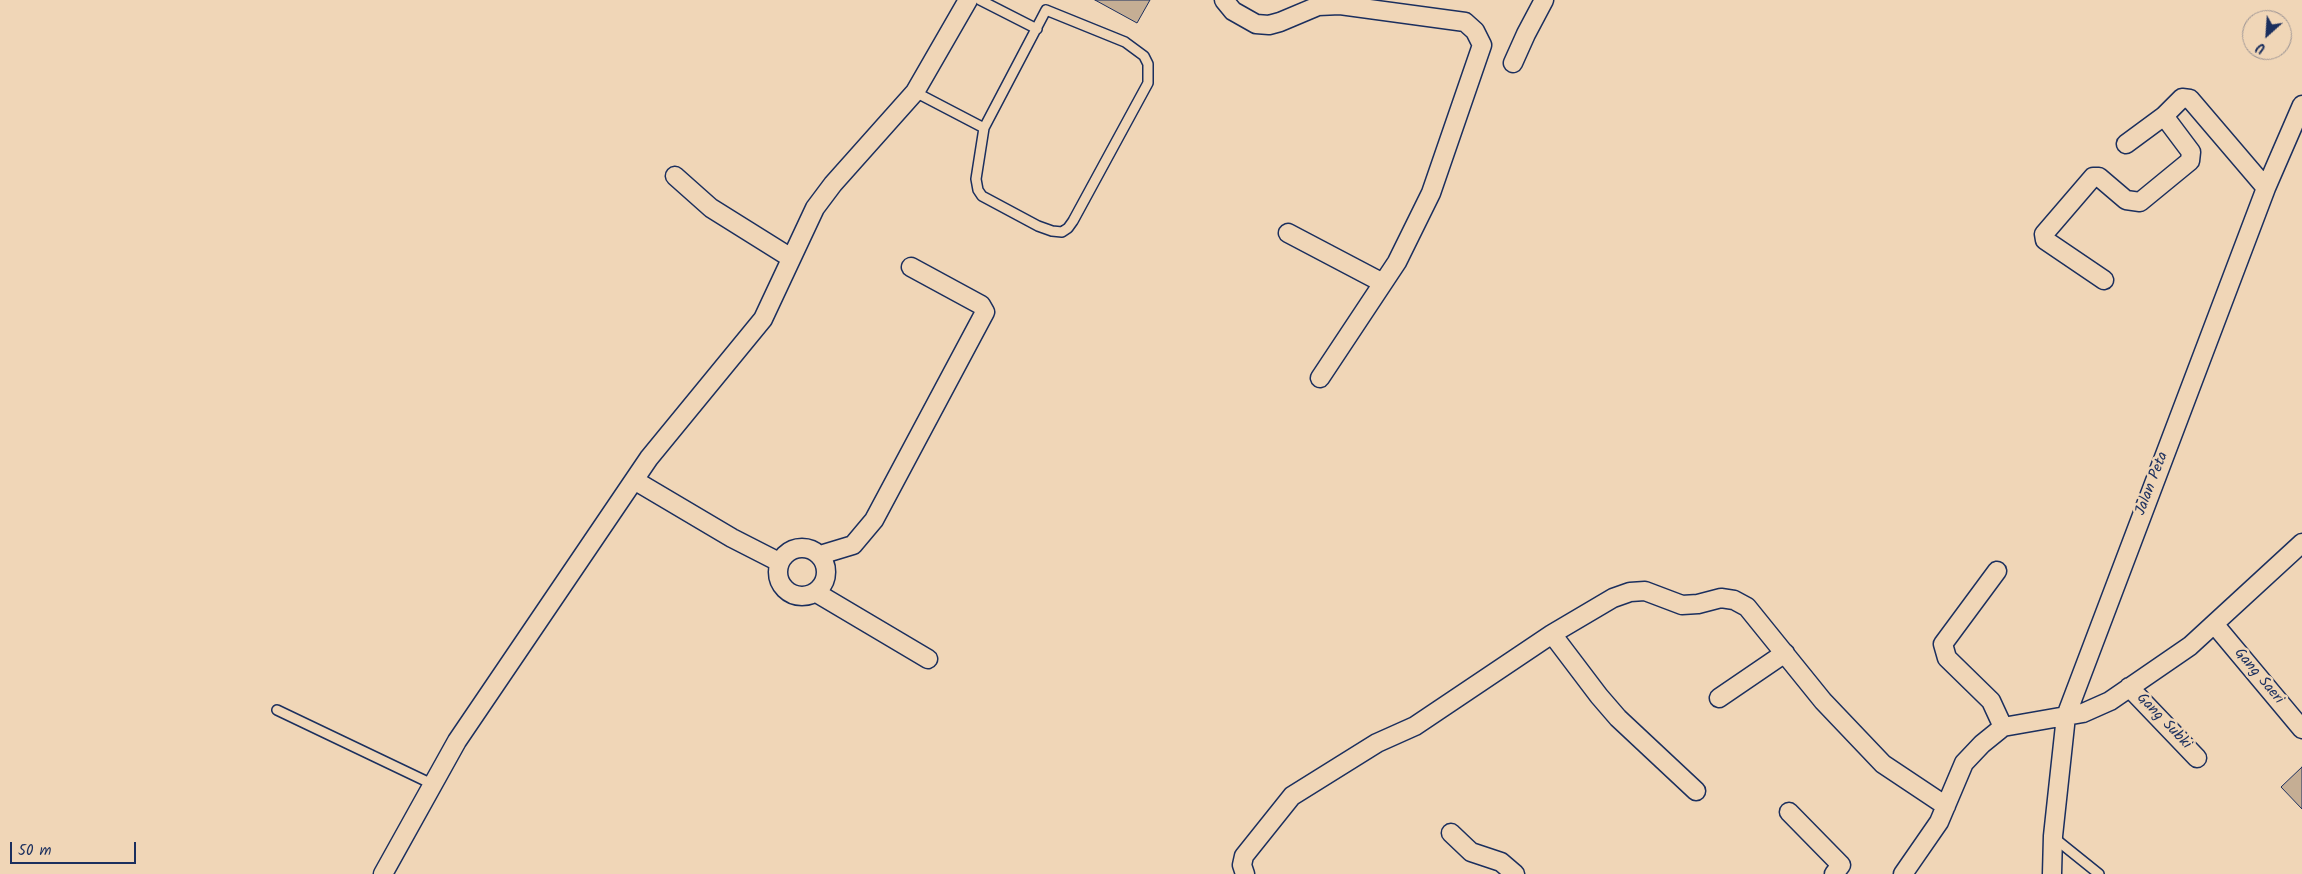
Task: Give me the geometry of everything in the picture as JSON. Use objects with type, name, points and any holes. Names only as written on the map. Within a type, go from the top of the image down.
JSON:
[{"type":"street","points":[[383,874],[457,741],[634,480],[763,319],[815,208],[824,195],[916,92],[968,0]]},
{"type":"street","points":[[1224,0],[1233,11],[1246,20],[1268,25],[1318,6],[1342,2],[1465,22],[1475,31],[1482,45],[1431,193],[1397,262],[1320,378]]},
{"type":"street","points":[[1513,63],[1544,0]]},
{"type":"street","points":[[2126,144],[2164,116],[2182,98],[2190,99],[2266,188]]},
{"type":"street","name":"Jalan Peta","points":[[2052,874],[2053,836],[2066,716],[2266,188],[2302,105]]},
{"type":"street","points":[[2104,280],[2045,240],[2044,234],[2093,176],[2099,177],[2126,200],[2140,202],[2190,161],[2192,152],[2164,116]]},
{"type":"street","points":[[675,176],[719,214],[791,258]]},
{"type":"street","points":[[1288,233],[1383,283]]},
{"type":"street","points":[[820,555],[826,571],[821,587],[814,592],[801,596],[795,595],[783,587],[778,575],[779,562],[789,551],[805,548],[820,555],[853,545],[874,520],[985,312],[981,305],[912,267]]},
{"type":"street","points":[[634,480],[732,538],[779,562]]},
{"type":"street","points":[[1903,874],[1940,822],[1964,763],[2002,727],[2083,713],[2110,701],[2190,646],[2302,543]]},
{"type":"street","points":[[1996,571],[1943,644],[1947,658],[1991,701],[2002,727]]},
{"type":"street","points":[[814,592],[928,659]]},
{"type":"street","points":[[1245,874],[1242,865],[1244,856],[1292,796],[1377,743],[1415,726],[1552,634],[1613,598],[1630,592],[1645,592],[1682,605],[1698,604],[1721,598],[1734,600],[1747,607],[1824,701],[1884,764],[1946,806]]},
{"type":"street","name":"Gang Saeri","points":[[2215,625],[2302,729]]},
{"type":"street","points":[[1552,634],[1618,718],[1696,791]]},
{"type":"street","points":[[1719,698],[1785,653]]},
{"type":"street","name":"Gang Subki","points":[[2129,687],[2197,758]]},
{"type":"street","points":[[1789,812],[1841,865],[1834,874]]},
{"type":"street","points":[[1452,833],[1471,852],[1501,862],[1515,874]]},
{"type":"lane","points":[[980,0],[1037,28]]},
{"type":"lane","points":[[1046,10],[1125,42],[1144,56],[1148,64],[1148,83],[1068,228],[1062,232],[1038,226],[982,196],[978,190],[976,179],[984,128],[1037,28],[1046,10]]},
{"type":"lane","points":[[916,92],[984,128]]},
{"type":"lane","points":[[277,710],[432,784]]},
{"type":"lane","points":[[2053,836],[2100,874]]},
{"type":"building","points":[[1095,0],[1150,0],[1137,23]]},
{"type":"building","points":[[2302,767],[2302,809],[2281,787]]}]
